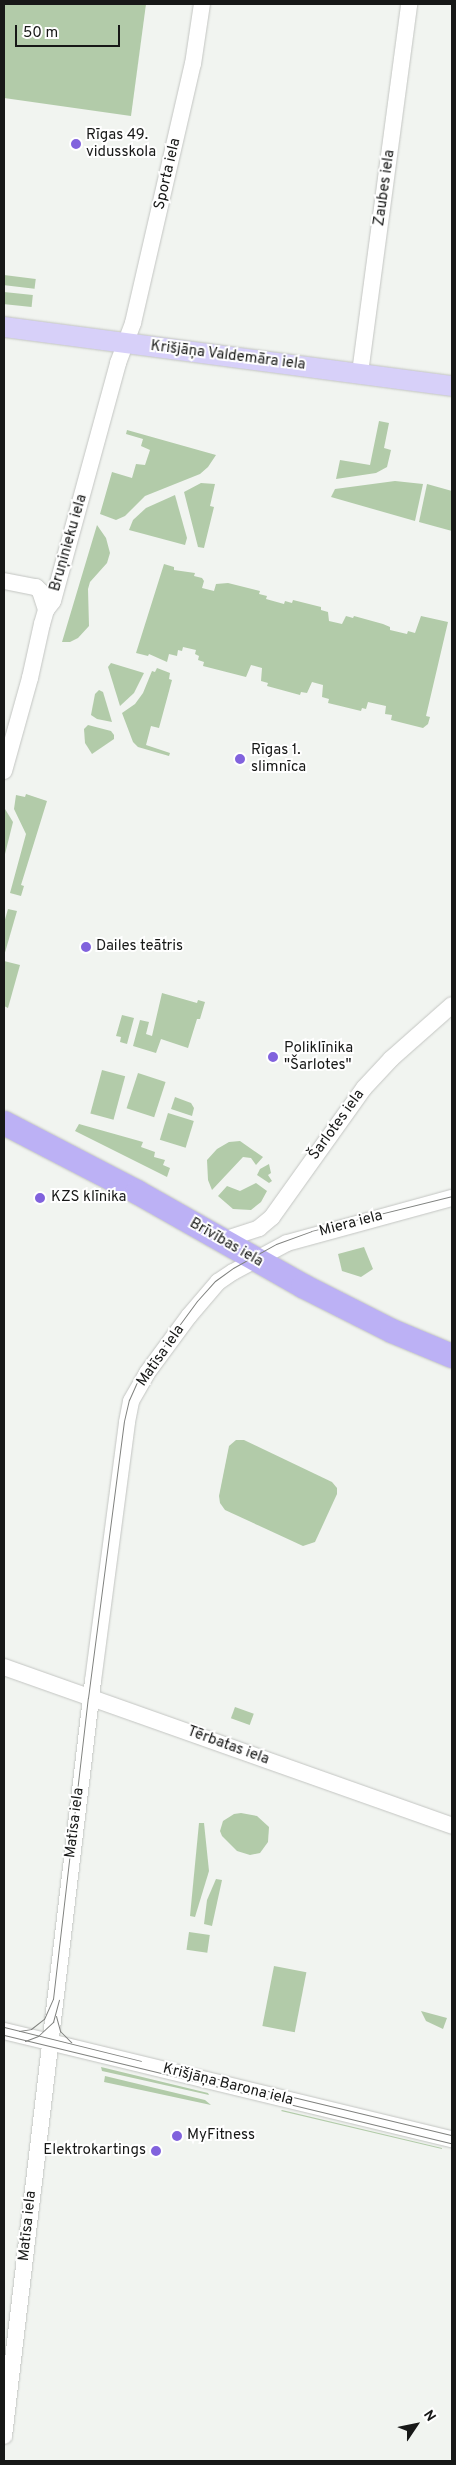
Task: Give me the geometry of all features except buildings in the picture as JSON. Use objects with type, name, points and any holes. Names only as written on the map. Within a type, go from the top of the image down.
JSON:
[{"type":"highway","name":"Brīvības iela","points":[[4,1123],[223,1240],[254,1260],[392,1332],[452,1356]]},
{"type":"main road","name":"Krišjāņa Valdemāra iela","points":[[4,327],[452,386]]},
{"type":"street","name":"Sporta iela","points":[[126,343],[133,323],[191,73],[202,4]]},
{"type":"street","name":"Zaubes iela","points":[[360,373],[410,4]]},
{"type":"street","name":"Bruņinieku iela","points":[[4,771],[30,678],[46,610],[55,594],[116,372],[126,343]]},
{"type":"street","points":[[4,581],[36,587],[40,591],[46,610]]},
{"type":"street","name":"Šarlotes iela","points":[[223,1240],[259,1228],[272,1217],[364,1088],[392,1058],[452,1005]]},
{"type":"street","name":"Miera iela","points":[[254,1260],[277,1247],[312,1234],[452,1198]]},
{"type":"street","name":"Matīsa iela","points":[[4,2436],[49,2042],[127,1422],[132,1401],[146,1373],[199,1303],[224,1278],[254,1260]]},
{"type":"street","name":"Tērbatas iela","points":[[4,1667],[452,1826]]},
{"type":"street","name":"Krišjāņa Barona iela","points":[[4,2031],[452,2140]]},
{"type":"green space","points":[[4,4],[146,4],[131,116],[4,98]]},
{"type":"green space","points":[[4,275],[36,279],[35,289],[4,285]]},
{"type":"green space","points":[[4,292],[33,295],[32,307],[4,304]]},
{"type":"green space","points":[[379,421],[389,423],[384,448],[391,450],[387,467],[376,473],[336,479],[340,460],[370,465]]},
{"type":"green space","points":[[127,430],[216,455],[208,467],[200,474],[145,496],[125,516],[116,520],[100,514],[112,472],[132,478],[136,464],[145,465],[150,450],[141,446],[143,439],[126,434]]},
{"type":"green space","points":[[395,481],[423,484],[415,521],[331,497],[335,489]]},
{"type":"green space","points":[[201,483],[215,484],[210,506],[214,507],[204,548],[198,547],[184,492]]},
{"type":"green space","points":[[427,484],[452,491],[452,531],[419,522]]},
{"type":"green space","points":[[175,495],[187,538],[185,545],[129,530],[133,520],[146,508]]},
{"type":"green space","points":[[97,525],[106,538],[110,553],[107,563],[90,582],[88,589],[89,626],[78,638],[70,642],[62,642]]},
{"type":"green space","points":[[164,564],[174,567],[174,570],[195,573],[194,576],[202,578],[204,581],[202,588],[214,591],[216,584],[228,583],[260,591],[259,594],[267,596],[266,599],[284,604],[285,601],[292,603],[293,600],[321,607],[321,610],[328,612],[329,621],[342,624],[346,616],[353,618],[354,616],[383,624],[390,627],[390,630],[407,634],[408,631],[415,633],[421,616],[448,622],[426,716],[430,717],[428,724],[423,728],[391,720],[392,715],[385,714],[386,706],[368,702],[366,709],[362,708],[361,711],[328,703],[329,699],[322,697],[323,685],[312,682],[307,693],[301,692],[300,695],[267,686],[268,683],[261,681],[262,668],[251,665],[246,677],[203,666],[204,662],[198,660],[199,656],[195,654],[196,650],[183,647],[182,651],[178,650],[177,656],[169,654],[167,662],[149,654],[148,656],[136,653]]},
{"type":"green space","points":[[111,663],[144,673],[134,693],[120,706],[108,667]]},
{"type":"green space","points":[[157,668],[170,673],[169,679],[172,680],[159,728],[151,726],[146,745],[170,753],[169,756],[138,747],[133,742],[122,713],[135,704],[143,693],[152,671],[155,672]]},
{"type":"green space","points":[[99,690],[103,692],[112,722],[97,719],[91,715],[95,694]]},
{"type":"green space","points":[[88,725],[111,731],[114,739],[92,754],[85,743],[84,729]]},
{"type":"green space","points":[[26,794],[47,801],[21,885],[24,886],[21,896],[10,893],[26,834],[14,809],[16,795],[25,797]]},
{"type":"green space","points":[[5,809],[13,822],[5,854],[4,814]]},
{"type":"green space","points":[[8,909],[17,911],[4,956],[4,923]]},
{"type":"green space","points":[[4,961],[20,965],[8,1008],[4,1006]]},
{"type":"green space","points":[[162,993],[197,1003],[198,1000],[205,1002],[200,1019],[197,1019],[188,1048],[161,1039],[156,1053],[133,1046],[140,1020],[149,1022],[146,1034],[152,1036]]},
{"type":"green space","points":[[122,1015],[134,1018],[127,1044],[120,1042],[121,1037],[116,1036]]},
{"type":"green space","points":[[102,1070],[125,1076],[114,1120],[90,1113]]},
{"type":"green space","points":[[138,1073],[166,1082],[154,1117],[127,1108]]},
{"type":"green space","points":[[175,1097],[191,1103],[194,1108],[192,1116],[171,1109]]},
{"type":"green space","points":[[168,1113],[194,1121],[186,1148],[160,1140]]},
{"type":"green space","points":[[79,1124],[143,1142],[141,1147],[155,1152],[154,1157],[165,1160],[163,1165],[170,1168],[167,1177],[75,1131]]},
{"type":"green space","points":[[240,1141],[263,1157],[256,1165],[251,1158],[243,1157],[212,1190],[208,1180],[207,1160],[217,1149],[229,1142]]},
{"type":"green space","points":[[269,1164],[271,1173],[268,1175],[272,1181],[269,1183],[257,1175],[260,1169]]},
{"type":"green space","points":[[256,1183],[267,1191],[261,1202],[251,1210],[233,1209],[218,1196],[227,1186],[240,1191]]},
{"type":"green space","points":[[364,1247],[373,1269],[361,1277],[342,1271],[338,1254]]},
{"type":"green space","points":[[236,1440],[244,1440],[332,1482],[337,1488],[337,1494],[315,1542],[303,1546],[225,1510],[220,1503],[219,1496],[229,1446]]},
{"type":"green space","points":[[235,1707],[254,1714],[250,1725],[231,1718]]},
{"type":"green space","points":[[241,1813],[257,1816],[269,1827],[268,1842],[260,1853],[250,1855],[237,1851],[222,1836],[220,1831],[223,1821],[234,1814]]},
{"type":"green space","points":[[199,1823],[204,1823],[209,1871],[195,1917],[190,1916]]},
{"type":"green space","points":[[216,1879],[222,1880],[212,1926],[204,1924],[207,1900]]},
{"type":"green space","points":[[189,1932],[210,1935],[207,1953],[186,1950]]},
{"type":"green space","points":[[274,1966],[306,1972],[295,2032],[262,2026]]},
{"type":"green space","points":[[421,2011],[447,2018],[443,2029],[426,2021]]},
{"type":"green space","points":[[101,2067],[208,2093],[209,2095],[102,2071]]},
{"type":"green space","points":[[105,2076],[205,2100],[211,2105],[104,2082]]},
{"type":"green space","points":[[281,2111],[442,2148],[442,2149]]},
{"type":"tram line","points":[[19,2031],[31,2029],[44,2019],[53,1999],[88,1698],[124,1421],[129,1400],[136,1384],[197,1301],[215,1281],[233,1268],[276,1244],[311,1231],[452,1196]]},
{"type":"tram line","points":[[25,2041],[38,2036],[53,2022],[59,2000]]},
{"type":"tram line","points":[[56,2016],[60,2031],[71,2042]]},
{"type":"tram line","points":[[4,2027],[141,2061]]},
{"type":"tram line","points":[[4,2035],[452,2143]]},
{"type":"tram line","points":[[168,2067],[452,2135]]},
{"type":"place","name":"Rīgas 49. vidusskola","points":[[76,144]]},
{"type":"place","name":"Rīgas 1. slimnīca","points":[[240,759]]},
{"type":"place","name":"Dailes teātris","points":[[86,947]]},
{"type":"place","name":"Poliklīnika \"Šarlotes\"","points":[[273,1057]]},
{"type":"place","name":"KZS klīnika","points":[[40,1198]]},
{"type":"place","name":"MyFitness","points":[[177,2136]]},
{"type":"place","name":"Elektrokartings","points":[[156,2151]]}]
